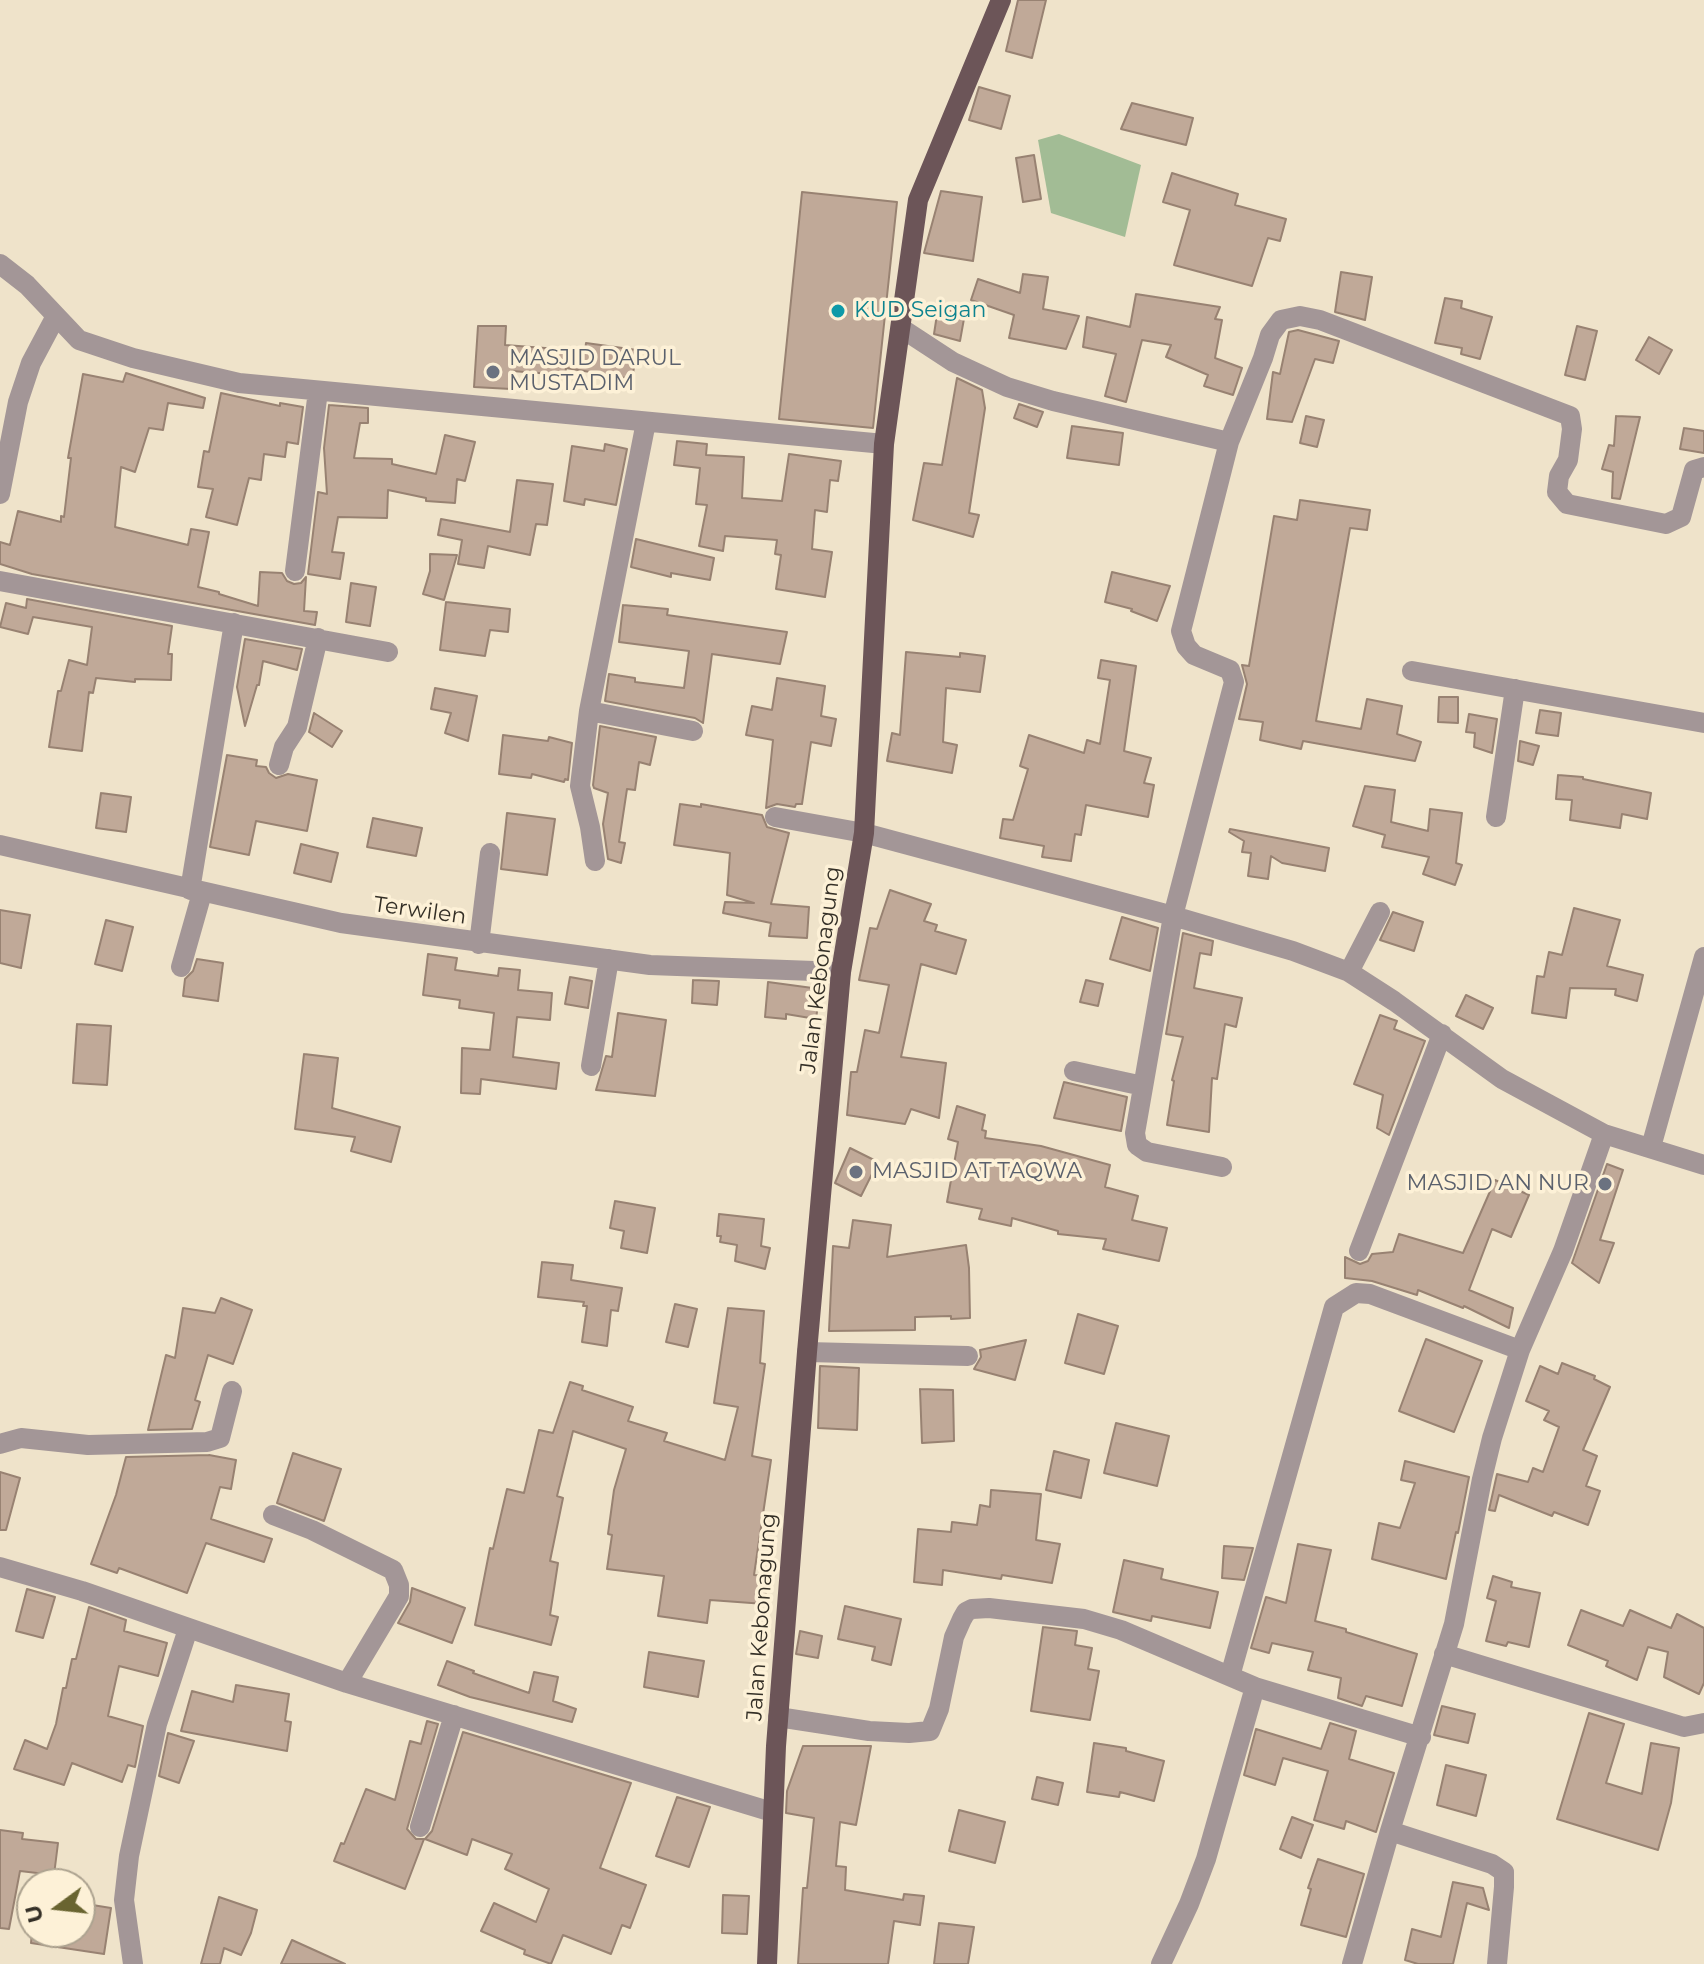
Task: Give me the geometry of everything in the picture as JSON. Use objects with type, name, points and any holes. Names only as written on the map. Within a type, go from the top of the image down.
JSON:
[{"type":"main road","name":"Jalan Kebonagung","points":[[767,1964],[778,1717],[807,1352],[841,972],[864,833],[884,444],[918,200],[1001,0]]},
{"type":"street","points":[[0,264],[27,285],[79,340],[133,358],[239,383],[884,444]]},
{"type":"street","points":[[0,494],[8,408],[56,316]]},
{"type":"street","points":[[1222,1167],[1147,1152],[1137,1145],[1135,1133],[1173,916],[1234,682],[1230,670],[1194,655],[1186,646],[1181,631],[1229,442],[1270,335],[1281,320],[1300,316],[1320,320],[1570,416],[1572,429],[1568,460],[1559,476],[1557,492],[1567,504],[1666,524],[1681,517],[1694,470],[1704,467]]},
{"type":"street","points":[[901,328],[953,362],[1007,387],[1053,401],[1229,442]]},
{"type":"street","points":[[295,571],[318,391]]},
{"type":"street","points":[[595,861],[580,786],[589,711],[646,422]]},
{"type":"street","points":[[0,581],[388,652]]},
{"type":"street","points":[[181,967],[196,891],[234,623]]},
{"type":"street","points":[[279,765],[284,747],[297,727],[318,638]]},
{"type":"street","points":[[1412,671],[1704,723]]},
{"type":"street","points":[[1496,817],[1515,689]]},
{"type":"street","points":[[589,711],[693,731]]},
{"type":"street","points":[[775,817],[864,833],[1293,951],[1349,972],[1442,1034],[1502,1079],[1604,1134],[1704,1165]]},
{"type":"street","name":"Terwilen","points":[[0,845],[341,923],[479,944],[650,965],[841,972]]},
{"type":"street","points":[[479,944],[490,853]]},
{"type":"street","points":[[1349,972],[1380,912]]},
{"type":"street","points":[[1651,1147],[1704,957]]},
{"type":"street","points":[[591,1066],[609,959]]},
{"type":"street","points":[[1359,1251],[1442,1034]]},
{"type":"street","points":[[1074,1071],[1143,1086]]},
{"type":"street","points":[[1352,1964],[1461,1596],[1482,1479],[1520,1350],[1563,1251],[1604,1134]]},
{"type":"street","points":[[1230,1676],[1334,1307],[1356,1293],[1370,1294],[1520,1350]]},
{"type":"street","points":[[807,1352],[968,1356]]},
{"type":"street","points":[[0,1444],[21,1438],[88,1445],[207,1442],[220,1438],[232,1391]]},
{"type":"street","points":[[273,1515],[312,1530],[393,1570],[399,1585],[399,1596],[347,1683]]},
{"type":"street","points":[[0,1567],[82,1591],[347,1683],[772,1812]]},
{"type":"street","points":[[778,1717],[869,1731],[930,1731],[939,1709],[957,1629],[966,1612],[978,1608],[1084,1619],[1121,1630],[1255,1687],[1421,1737]]},
{"type":"street","points":[[133,1964],[124,1900],[129,1856],[157,1724],[188,1629]]},
{"type":"street","points":[[1444,1654],[1684,1727],[1704,1723]]},
{"type":"street","points":[[1161,1964],[1206,1859],[1255,1687]]},
{"type":"street","points":[[420,1827],[454,1715]]},
{"type":"street","points":[[1390,1831],[1492,1864],[1504,1872],[1497,1964]]},
{"type":"green space","points":[[1059,134],[1141,165],[1125,237],[1051,213],[1038,140]]},
{"type":"building","points":[[1018,0],[1046,0],[1032,58],[1006,51]]},
{"type":"building","points":[[979,87],[1010,96],[1001,129],[969,120]]},
{"type":"building","points":[[1132,103],[1193,118],[1186,145],[1121,129]]},
{"type":"building","points":[[1034,155],[1041,199],[1023,202],[1016,158]]},
{"type":"building","points":[[1172,173],[1238,194],[1235,205],[1286,219],[1280,241],[1268,238],[1252,286],[1174,265],[1190,210],[1163,202]]},
{"type":"building","points":[[941,191],[982,197],[973,261],[924,253]]},
{"type":"building","name":"KUD Seigan","points":[[802,192],[897,202],[873,428],[779,419]]},
{"type":"building","points":[[1341,272],[1372,277],[1365,320],[1335,312]]},
{"type":"building","points":[[1023,274],[1048,277],[1043,309],[1079,316],[1066,349],[1009,338],[1014,315],[971,300],[978,279],[1020,293]]},
{"type":"building","points":[[1136,294],[1220,307],[1215,319],[1222,320],[1215,358],[1242,368],[1233,395],[1204,386],[1208,375],[1166,357],[1171,345],[1142,340],[1126,402],[1105,396],[1116,354],[1083,347],[1087,317],[1130,327]]},
{"type":"building","points":[[1445,298],[1462,301],[1461,308],[1492,317],[1480,359],[1461,354],[1462,348],[1435,343]]},
{"type":"building","points":[[938,308],[965,313],[960,341],[934,334]]},
{"type":"building","points":[[478,326],[506,326],[505,345],[585,351],[586,343],[637,350],[632,379],[566,368],[565,375],[512,371],[511,389],[474,387]]},
{"type":"building","points":[[1577,326],[1597,331],[1585,380],[1565,375]]},
{"type":"building","points":[[1298,330],[1339,341],[1333,363],[1315,359],[1292,422],[1267,419],[1273,372],[1280,374],[1289,332]]},
{"type":"building","points":[[1649,337],[1672,350],[1659,374],[1636,360]]},
{"type":"building","points":[[126,373],[205,398],[203,408],[168,403],[163,430],[149,428],[135,472],[121,467],[115,527],[188,545],[191,529],[209,532],[198,587],[258,606],[260,572],[282,573],[287,581],[294,584],[301,583],[306,577],[304,611],[317,612],[315,625],[32,574],[0,564],[0,542],[10,545],[18,511],[61,522],[61,516],[64,517],[71,458],[68,458],[83,374],[123,382]]},
{"type":"building","points":[[957,378],[982,390],[985,408],[969,513],[979,515],[973,537],[913,520],[924,463],[942,465]]},
{"type":"building","points":[[221,393],[280,406],[280,403],[303,407],[298,444],[287,442],[285,457],[264,454],[261,480],[249,478],[237,525],[206,517],[213,489],[198,487],[204,451],[209,452]]},
{"type":"building","points":[[1019,404],[1043,412],[1037,427],[1014,418]]},
{"type":"building","points":[[329,405],[368,408],[368,423],[360,423],[354,458],[392,459],[392,464],[436,474],[445,435],[475,442],[465,481],[457,479],[455,503],[426,501],[426,498],[388,490],[387,518],[338,517],[332,552],[344,553],[340,579],[308,574],[318,492],[327,494],[324,448]]},
{"type":"building","points":[[1306,416],[1324,420],[1317,447],[1300,443]]},
{"type":"building","points":[[1616,416],[1640,417],[1620,499],[1612,498],[1613,472],[1602,469],[1609,445],[1614,446]]},
{"type":"building","points":[[1072,426],[1123,433],[1119,465],[1067,458]]},
{"type":"building","points":[[1684,428],[1704,431],[1704,453],[1680,449]]},
{"type":"building","points":[[677,441],[707,444],[706,455],[744,457],[742,498],[782,501],[789,454],[841,461],[838,481],[830,480],[827,512],[815,510],[812,549],[832,552],[825,597],[776,589],[781,555],[775,554],[777,540],[725,536],[723,551],[699,546],[707,505],[696,504],[700,468],[674,465]]},
{"type":"building","points":[[605,444],[627,449],[616,505],[585,499],[584,505],[564,501],[572,446],[604,451]]},
{"type":"building","points":[[517,480],[553,484],[547,525],[536,524],[530,555],[488,546],[484,568],[458,564],[462,540],[438,535],[441,519],[510,532]]},
{"type":"building","points":[[1300,500],[1370,510],[1367,530],[1350,528],[1316,721],[1361,729],[1367,699],[1402,706],[1397,734],[1421,742],[1415,761],[1303,741],[1301,749],[1260,740],[1263,722],[1239,719],[1247,684],[1242,665],[1249,666],[1274,516],[1297,520]]},
{"type":"building","points":[[636,539],[714,558],[710,580],[671,573],[671,577],[631,567]]},
{"type":"building","points":[[430,554],[457,555],[444,600],[423,594],[430,571]]},
{"type":"building","points":[[1112,572],[1170,586],[1157,621],[1132,609],[1105,602]]},
{"type":"building","points":[[351,583],[376,587],[370,626],[346,622]]},
{"type":"building","points":[[27,599],[172,626],[168,654],[172,654],[171,680],[135,679],[135,682],[96,678],[93,693],[89,692],[82,751],[49,747],[58,691],[61,691],[69,660],[87,665],[92,627],[33,617],[28,634],[0,627],[6,603],[26,608]]},
{"type":"building","points":[[446,602],[510,609],[508,632],[490,630],[485,656],[440,650]]},
{"type":"building","points":[[623,605],[668,609],[667,615],[787,632],[780,664],[712,654],[703,723],[695,718],[605,701],[609,674],[635,678],[635,682],[684,688],[689,651],[619,642]]},
{"type":"building","points":[[245,639],[302,649],[297,670],[263,661],[259,685],[245,726],[237,687]]},
{"type":"building","points":[[906,652],[985,656],[980,692],[946,688],[943,742],[957,745],[952,773],[887,761],[892,733],[900,735]]},
{"type":"building","points":[[1101,660],[1136,666],[1124,751],[1151,758],[1144,783],[1154,785],[1148,817],[1086,805],[1081,835],[1075,834],[1071,861],[1042,857],[1044,846],[1000,838],[1003,819],[1013,820],[1028,769],[1020,766],[1029,735],[1084,753],[1087,740],[1100,744],[1110,680],[1098,678]]},
{"type":"building","points":[[777,678],[825,686],[821,716],[836,719],[831,746],[811,742],[802,804],[795,807],[777,804],[766,808],[773,740],[746,735],[752,706],[772,710]]},
{"type":"building","points":[[435,688],[477,696],[468,741],[445,733],[451,713],[431,709]]},
{"type":"building","points":[[1439,697],[1458,697],[1458,723],[1438,722]]},
{"type":"building","points":[[1540,710],[1561,713],[1558,736],[1536,733]]},
{"type":"building","points":[[314,713],[342,731],[332,747],[309,732]]},
{"type":"building","points":[[1469,714],[1497,719],[1492,753],[1474,747],[1475,733],[1466,732]]},
{"type":"building","points":[[600,726],[656,737],[650,765],[639,762],[635,790],[627,789],[619,842],[625,843],[621,863],[608,859],[603,824],[608,793],[593,785]]},
{"type":"building","points":[[503,735],[548,741],[549,737],[572,743],[568,780],[564,782],[532,774],[531,778],[499,774]]},
{"type":"building","points":[[1520,741],[1539,746],[1533,765],[1518,761]]},
{"type":"building","points":[[227,755],[257,760],[256,766],[266,767],[276,778],[288,774],[317,780],[307,831],[256,821],[249,855],[210,847]]},
{"type":"building","points":[[1558,775],[1583,777],[1651,793],[1647,819],[1622,814],[1620,828],[1570,820],[1572,800],[1556,799]]},
{"type":"building","points":[[1365,786],[1395,790],[1391,822],[1428,831],[1430,809],[1462,813],[1456,863],[1462,865],[1455,885],[1423,874],[1429,857],[1382,847],[1385,835],[1353,826]]},
{"type":"building","points":[[101,793],[131,797],[126,832],[96,828]]},
{"type":"building","points":[[680,804],[701,807],[701,804],[762,815],[767,827],[789,833],[771,904],[809,907],[807,938],[769,936],[771,923],[723,913],[725,902],[754,903],[727,895],[730,853],[674,845]]},
{"type":"building","points":[[507,813],[555,819],[547,875],[501,869]]},
{"type":"building","points":[[373,818],[422,828],[416,856],[367,847]]},
{"type":"building","points":[[1230,829],[1329,848],[1325,871],[1282,863],[1271,856],[1268,879],[1248,876],[1251,853],[1242,852],[1244,841],[1229,832]]},
{"type":"building","points":[[301,844],[338,853],[331,882],[294,873]]},
{"type":"building","points":[[890,890],[931,904],[924,921],[937,925],[935,931],[966,940],[956,974],[921,964],[901,1057],[946,1063],[939,1118],[911,1109],[905,1124],[847,1115],[851,1072],[857,1072],[865,1030],[879,1033],[889,985],[859,980],[870,928],[877,929]]},
{"type":"building","points":[[1574,908],[1620,920],[1607,966],[1643,975],[1637,1001],[1615,995],[1616,989],[1570,988],[1566,1018],[1532,1013],[1537,976],[1544,977],[1549,952],[1562,955]]},
{"type":"building","points":[[0,910],[30,915],[21,968],[0,963]]},
{"type":"building","points":[[1393,912],[1423,922],[1414,951],[1380,940]]},
{"type":"building","points":[[1122,917],[1158,928],[1150,971],[1110,959]]},
{"type":"building","points":[[106,920],[133,927],[122,971],[95,964]]},
{"type":"building","points":[[1183,933],[1213,941],[1211,955],[1200,953],[1194,988],[1242,998],[1236,1027],[1225,1024],[1217,1079],[1212,1078],[1209,1132],[1167,1125],[1172,1080],[1183,1037],[1166,1034]]},
{"type":"building","points":[[428,954],[457,958],[455,970],[498,976],[499,968],[520,970],[518,990],[552,993],[550,1020],[517,1017],[513,1057],[559,1063],[556,1089],[481,1079],[480,1094],[461,1093],[462,1048],[490,1050],[494,1013],[459,1008],[460,1000],[423,995]]},
{"type":"building","points":[[197,959],[223,963],[218,1001],[183,996],[185,979],[193,971]]},
{"type":"building","points":[[570,977],[592,981],[588,1008],[565,1004]]},
{"type":"building","points":[[693,980],[719,981],[717,1005],[692,1003]]},
{"type":"building","points":[[1086,980],[1103,984],[1098,1006],[1080,1002]]},
{"type":"building","points":[[768,982],[820,989],[816,1019],[786,1014],[786,1019],[765,1017]]},
{"type":"building","points":[[1466,995],[1493,1008],[1483,1029],[1456,1016]]},
{"type":"building","points":[[618,1013],[666,1020],[655,1096],[596,1090],[606,1056],[612,1057]]},
{"type":"building","points":[[1380,1015],[1397,1021],[1394,1029],[1425,1041],[1389,1135],[1377,1128],[1383,1095],[1354,1084]]},
{"type":"building","points":[[77,1024],[111,1026],[107,1085],[73,1083]]},
{"type":"building","points":[[304,1054],[338,1058],[332,1108],[400,1127],[391,1162],[351,1151],[355,1137],[295,1129]]},
{"type":"building","points":[[1064,1082],[1127,1097],[1121,1131],[1054,1118]]},
{"type":"building","points":[[957,1106],[985,1115],[982,1130],[986,1131],[985,1138],[1041,1146],[1110,1165],[1105,1187],[1138,1196],[1132,1220],[1167,1228],[1159,1261],[1103,1249],[1106,1239],[1058,1234],[1058,1231],[1012,1218],[1011,1226],[979,1219],[982,1209],[947,1202],[958,1142],[948,1139]]},
{"type":"building","name":"MASJID AT TAQWA","points":[[850,1148],[878,1162],[861,1196],[835,1183]]},
{"type":"building","points":[[1607,1164],[1623,1170],[1600,1240],[1614,1243],[1599,1283],[1572,1263]]},
{"type":"building","points":[[1495,1180],[1529,1195],[1511,1237],[1492,1229],[1469,1290],[1513,1308],[1509,1328],[1464,1306],[1418,1290],[1417,1295],[1372,1281],[1345,1278],[1345,1257],[1360,1264],[1368,1261],[1372,1254],[1393,1252],[1399,1234],[1463,1253]]},
{"type":"building","points":[[615,1201],[655,1208],[647,1253],[621,1248],[624,1231],[610,1228]]},
{"type":"building","points":[[719,1214],[764,1219],[761,1246],[770,1248],[765,1269],[735,1261],[737,1245],[720,1242],[721,1236],[717,1236]]},
{"type":"building","points":[[853,1220],[891,1225],[887,1257],[966,1245],[970,1318],[915,1317],[915,1330],[829,1331],[833,1246],[849,1248]]},
{"type":"building","points":[[542,1262],[573,1265],[571,1280],[622,1288],[618,1311],[611,1310],[607,1346],[582,1342],[587,1306],[583,1306],[584,1302],[538,1297]]},
{"type":"building","points":[[221,1298],[252,1310],[233,1364],[208,1355],[195,1400],[200,1402],[192,1429],[148,1430],[166,1355],[175,1358],[183,1308],[215,1313]]},
{"type":"building","points":[[675,1304],[697,1309],[688,1347],[666,1342]]},
{"type":"building","points":[[728,1308],[764,1311],[760,1363],[765,1364],[752,1456],[771,1460],[754,1575],[767,1576],[765,1604],[710,1600],[707,1623],[658,1616],[664,1576],[607,1569],[614,1490],[626,1449],[573,1431],[557,1496],[563,1498],[550,1561],[558,1563],[550,1615],[558,1617],[551,1645],[475,1625],[490,1548],[493,1549],[507,1489],[524,1493],[539,1430],[553,1433],[570,1382],[583,1386],[582,1390],[633,1407],[628,1421],[667,1433],[664,1441],[725,1460],[738,1407],[714,1403]]},
{"type":"building","points":[[1078,1314],[1118,1326],[1104,1374],[1065,1363]]},
{"type":"building","points":[[1426,1339],[1482,1361],[1454,1432],[1399,1411]]},
{"type":"building","points":[[1026,1340],[1015,1380],[974,1369],[981,1357],[980,1350]]},
{"type":"building","points":[[1562,1363],[1595,1376],[1594,1379],[1610,1387],[1583,1450],[1597,1456],[1586,1486],[1600,1491],[1588,1525],[1554,1512],[1552,1516],[1499,1495],[1495,1511],[1489,1510],[1497,1474],[1528,1482],[1533,1468],[1543,1472],[1559,1427],[1544,1420],[1549,1411],[1526,1401],[1540,1366],[1558,1374]]},
{"type":"building","points":[[820,1366],[859,1368],[857,1430],[818,1428]]},
{"type":"building","points":[[920,1389],[953,1390],[954,1441],[922,1443]]},
{"type":"building","points":[[1116,1423],[1169,1436],[1157,1486],[1104,1473]]},
{"type":"building","points":[[1054,1451],[1089,1460],[1081,1498],[1046,1490]]},
{"type":"building","points":[[293,1453],[341,1469],[324,1521],[277,1503]]},
{"type":"building","points":[[209,1455],[236,1460],[231,1489],[220,1487],[211,1519],[272,1539],[264,1562],[206,1543],[187,1593],[119,1568],[117,1573],[91,1564],[126,1457]]},
{"type":"building","points":[[1405,1461],[1469,1477],[1446,1579],[1372,1559],[1379,1523],[1400,1528],[1415,1483],[1401,1480]]},
{"type":"building","points":[[0,1472],[20,1478],[6,1530],[0,1530]]},
{"type":"building","points":[[991,1490],[1041,1494],[1036,1540],[1060,1544],[1052,1583],[943,1570],[942,1585],[914,1582],[918,1529],[951,1532],[952,1522],[977,1525],[980,1505],[990,1507]]},
{"type":"building","points":[[1298,1544],[1331,1550],[1315,1621],[1417,1654],[1402,1706],[1366,1696],[1362,1706],[1338,1698],[1341,1678],[1308,1670],[1313,1652],[1272,1643],[1269,1653],[1251,1648],[1266,1597],[1286,1603]]},
{"type":"building","points":[[1224,1546],[1253,1548],[1244,1580],[1222,1578]]},
{"type":"building","points":[[1124,1560],[1163,1569],[1161,1579],[1218,1592],[1210,1628],[1152,1616],[1151,1621],[1113,1612]]},
{"type":"building","points":[[1493,1576],[1512,1582],[1511,1587],[1540,1593],[1529,1647],[1486,1641],[1496,1601],[1487,1598]]},
{"type":"building","points":[[412,1588],[465,1608],[452,1643],[398,1623],[410,1602]]},
{"type":"building","points":[[27,1589],[55,1597],[43,1638],[16,1631]]},
{"type":"building","points":[[845,1606],[901,1619],[891,1665],[872,1660],[875,1647],[838,1639]]},
{"type":"building","points":[[89,1607],[126,1620],[124,1631],[167,1643],[158,1676],[119,1666],[108,1716],[143,1726],[135,1767],[128,1765],[122,1782],[72,1763],[64,1785],[14,1769],[25,1740],[47,1749]]},
{"type":"building","points":[[1581,1610],[1623,1626],[1630,1610],[1671,1628],[1677,1614],[1704,1628],[1704,1683],[1699,1694],[1664,1677],[1668,1652],[1648,1647],[1637,1680],[1606,1666],[1608,1661],[1568,1645]]},
{"type":"building","points":[[1043,1627],[1077,1631],[1075,1645],[1092,1648],[1088,1669],[1099,1671],[1090,1720],[1031,1711]]},
{"type":"building","points":[[800,1631],[822,1636],[818,1658],[796,1654]]},
{"type":"building","points":[[649,1652],[704,1661],[698,1697],[644,1687]]},
{"type":"building","points":[[447,1661],[529,1693],[534,1672],[558,1677],[553,1701],[576,1709],[572,1722],[470,1697],[438,1685]]},
{"type":"building","points":[[236,1685],[289,1694],[285,1721],[291,1722],[287,1751],[181,1731],[192,1691],[233,1702]]},
{"type":"building","points":[[1442,1706],[1475,1714],[1468,1743],[1434,1735]]},
{"type":"building","points":[[1589,1713],[1624,1724],[1606,1783],[1642,1794],[1651,1743],[1679,1748],[1671,1803],[1658,1850],[1557,1819]]},
{"type":"building","points":[[427,1721],[438,1724],[407,1829],[416,1839],[424,1839],[405,1889],[334,1861],[366,1789],[395,1800],[410,1741],[421,1744]]},
{"type":"building","points":[[1330,1723],[1356,1731],[1349,1759],[1394,1773],[1376,1832],[1346,1821],[1344,1829],[1314,1820],[1328,1771],[1283,1758],[1275,1785],[1244,1775],[1256,1729],[1321,1749]]},
{"type":"building","points":[[463,1732],[631,1783],[600,1868],[646,1885],[630,1928],[622,1925],[611,1954],[563,1935],[551,1964],[524,1954],[525,1950],[481,1931],[494,1903],[536,1922],[549,1889],[505,1869],[512,1854],[472,1839],[467,1855],[425,1839],[432,1831]]},
{"type":"building","points":[[168,1733],[194,1741],[179,1783],[159,1776]]},
{"type":"building","points":[[1094,1743],[1126,1748],[1126,1751],[1164,1761],[1154,1801],[1120,1792],[1119,1797],[1087,1792]]},
{"type":"building","points":[[803,1746],[871,1746],[856,1825],[840,1822],[836,1866],[846,1867],[845,1890],[903,1900],[904,1894],[924,1896],[920,1925],[894,1921],[888,1964],[798,1964],[803,1888],[807,1888],[814,1818],[786,1813],[787,1791]]},
{"type":"building","points":[[1446,1765],[1486,1775],[1476,1816],[1437,1805]]},
{"type":"building","points":[[1037,1777],[1063,1783],[1058,1805],[1032,1799]]},
{"type":"building","points":[[677,1797],[710,1807],[689,1867],[656,1856]]},
{"type":"building","points":[[959,1810],[1005,1822],[995,1863],[949,1851]]},
{"type":"building","points":[[1292,1817],[1313,1825],[1301,1858],[1280,1849]]},
{"type":"building","points":[[0,1830],[23,1833],[22,1839],[58,1843],[55,1868],[16,1868],[16,1892],[9,1929],[0,1928]]},
{"type":"building","points":[[1318,1859],[1364,1874],[1346,1937],[1301,1925],[1311,1889],[1308,1888]]},
{"type":"building","points":[[1453,1882],[1483,1888],[1489,1910],[1467,1903],[1453,1964],[1418,1964],[1405,1960],[1412,1929],[1441,1937]]},
{"type":"building","points":[[723,1895],[749,1896],[747,1934],[722,1933]]},
{"type":"building","points":[[219,1897],[257,1910],[251,1933],[241,1955],[224,1948],[220,1964],[201,1964]]},
{"type":"building","points":[[96,1906],[111,1908],[104,1954],[64,1948],[96,1948]]},
{"type":"building","points":[[939,1923],[974,1927],[968,1964],[934,1964]]},
{"type":"building","points":[[292,1940],[345,1964],[281,1964]]},
{"type":"place","name":"KUD Seigan","points":[[838,311]]},
{"type":"place","name":"MASJID DARUL MUSTADIM","points":[[493,372]]},
{"type":"place","name":"MASJID AT TAQWA","points":[[856,1172]]},
{"type":"place","name":"MASJID AN NUR","points":[[1605,1184]]}]
